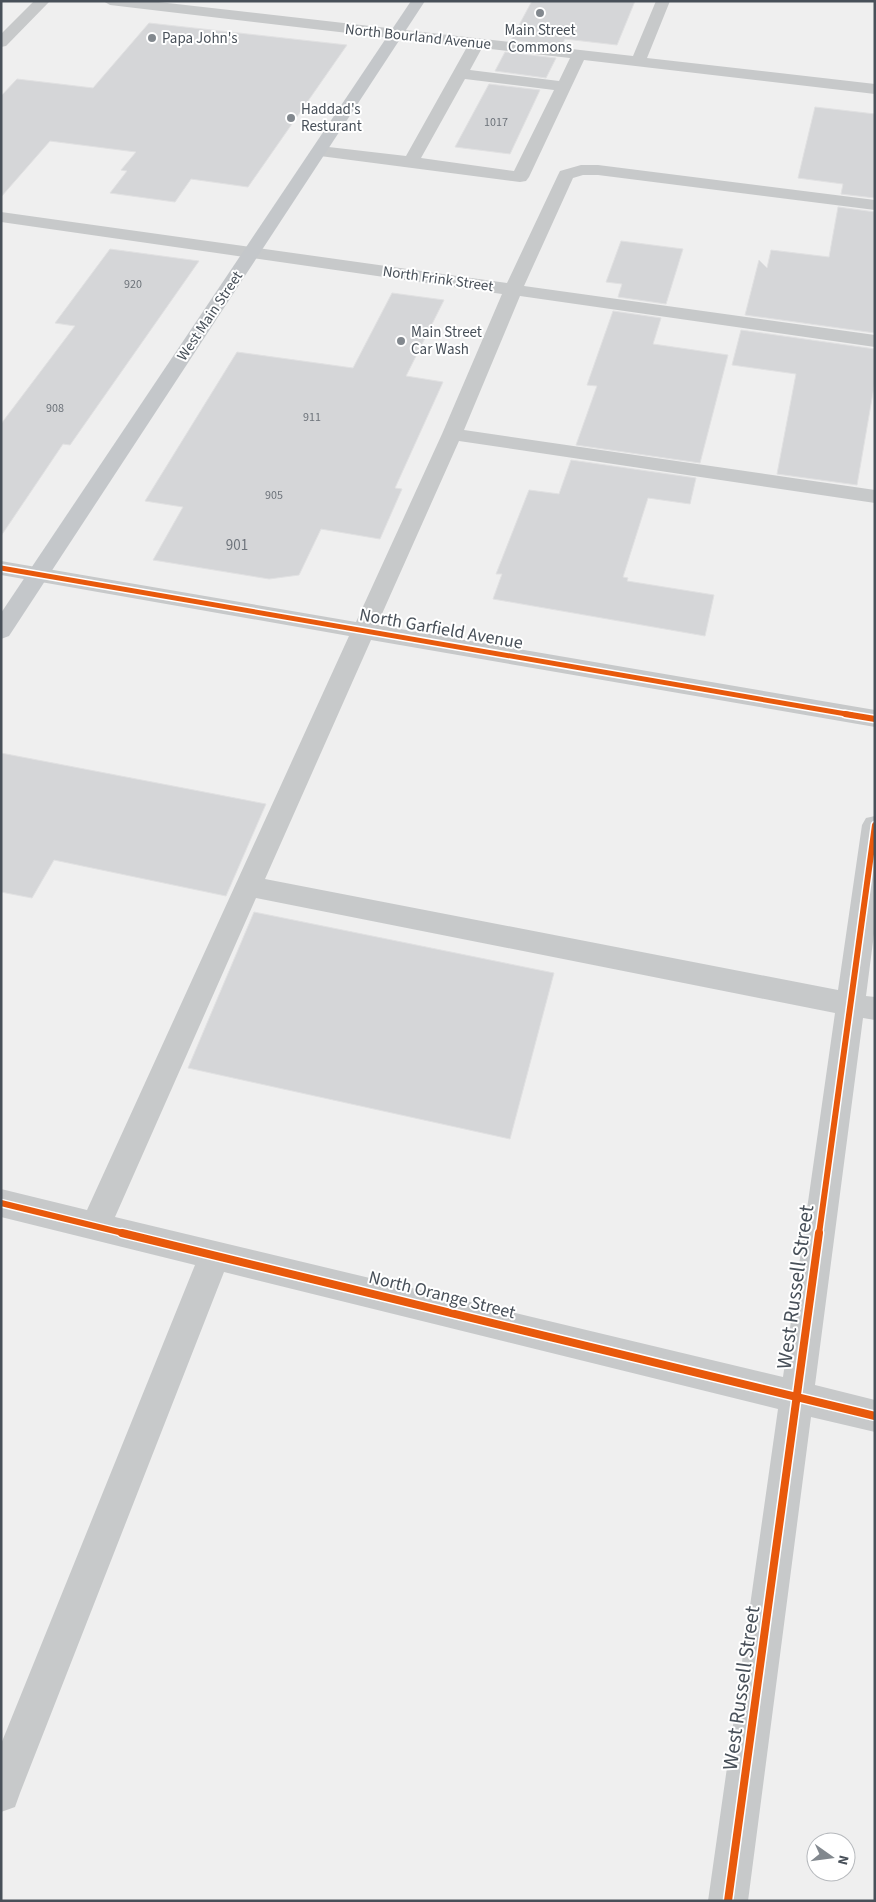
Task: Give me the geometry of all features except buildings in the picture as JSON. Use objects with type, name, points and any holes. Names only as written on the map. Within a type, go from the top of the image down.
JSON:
[{"type":"main road","name":"West Main Street","points":[[1,631],[418,1]]},
{"type":"street","points":[[1,43],[44,1]]},
{"type":"street","name":"North Bourland Avenue","points":[[110,1],[875,89]]},
{"type":"street","points":[[638,62],[663,1]]},
{"type":"street","points":[[411,162],[477,43]]},
{"type":"street","points":[[320,151],[520,177],[579,55]]},
{"type":"street","points":[[460,74],[563,86]]},
{"type":"street","points":[[95,1226],[364,631],[452,434],[513,290],[566,175],[581,170],[598,170],[875,206]]},
{"type":"street","name":"North Frink Street","points":[[1,217],[875,341]]},
{"type":"street","points":[[452,434],[875,497]]},
{"type":"street","name":"North Garfield Avenue","points":[[1,568],[875,719]]},
{"type":"street","name":"West Russell Street","points":[[728,1901],[796,1398],[863,1007],[875,825]]},
{"type":"street","points":[[249,886],[863,1007]]},
{"type":"street","name":"North Orange Street","points":[[1,1203],[875,1416]]},
{"type":"street","points":[[1,1793],[215,1255]]},
{"type":"cycle path","points":[[1,568],[875,719]]},
{"type":"cycle path","points":[[728,1901],[875,825]]},
{"type":"cycle path","points":[[1,1203],[875,1416]]},
{"type":"place","name":"Main Street Commons","points":[[540,13]]},
{"type":"place","name":"Papa John's","points":[[152,38]]},
{"type":"place","name":"Haddad's Resturant","points":[[291,118]]},
{"type":"place","name":"Main Street Car Wash","points":[[401,341]]}]
